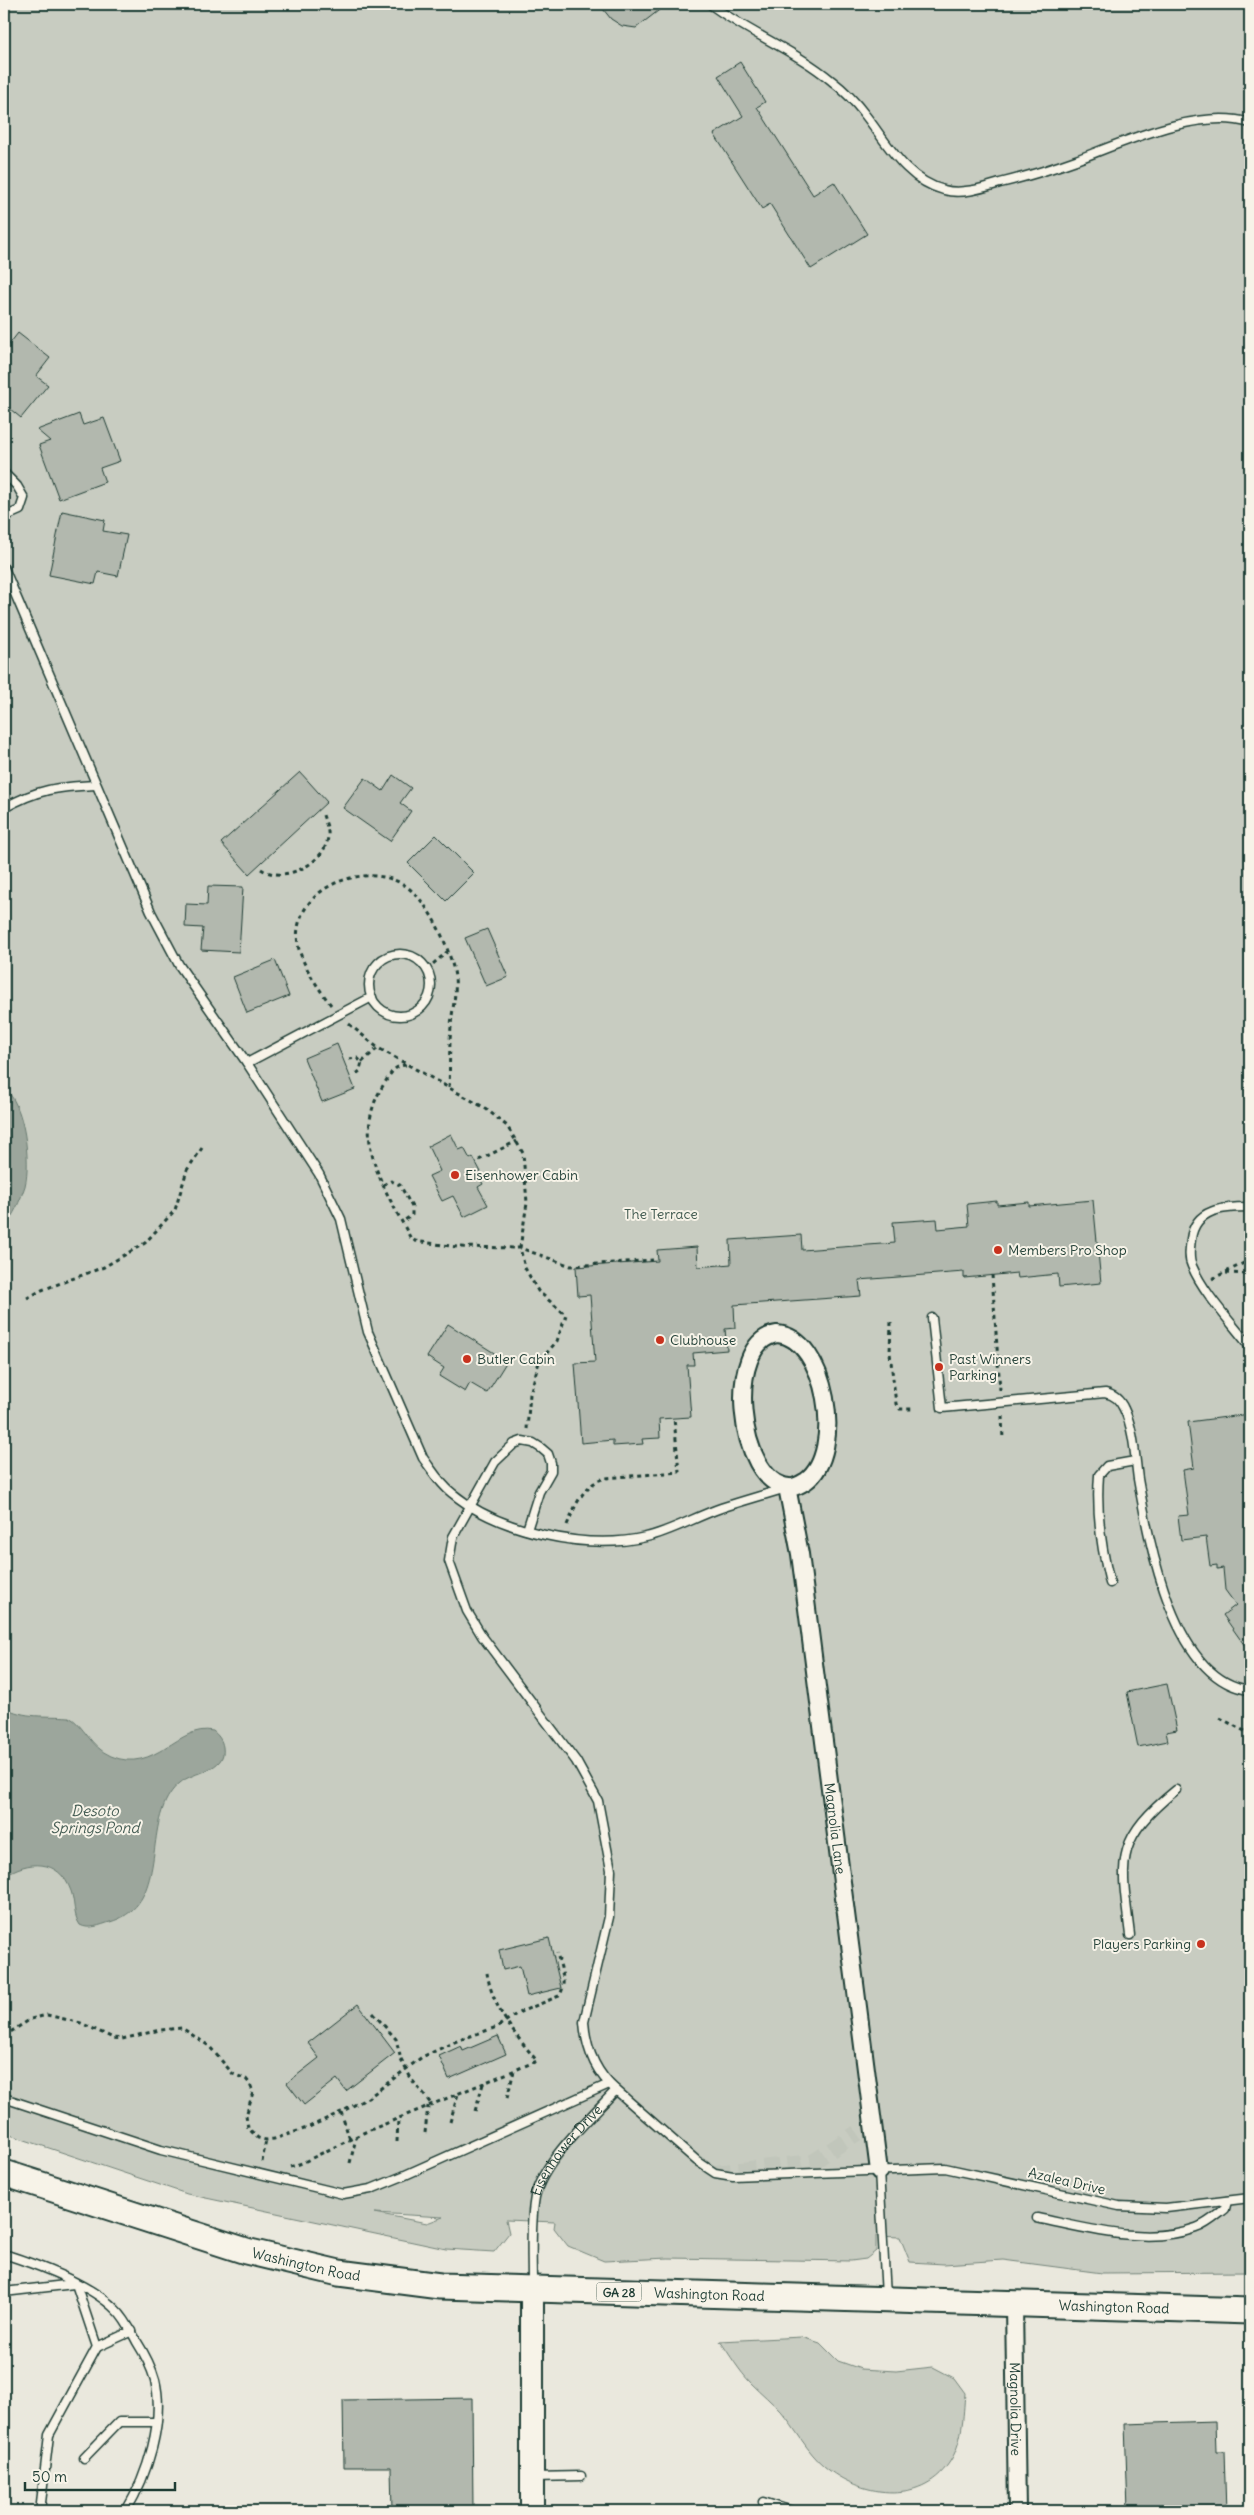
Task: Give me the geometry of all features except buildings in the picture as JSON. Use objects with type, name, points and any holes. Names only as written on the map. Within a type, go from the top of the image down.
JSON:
[{"type":"main road","name":"Washington Road","points":[[4,2173],[246,2252],[320,2268],[440,2286],[1250,2311]]},
{"type":"street","points":[[777,1334],[790,1336],[808,1356],[821,1382],[829,1416],[828,1438],[819,1465],[808,1479],[801,1484],[787,1487],[770,1478],[759,1464],[747,1434],[742,1412],[744,1382],[755,1349],[764,1338],[777,1334]]},
{"type":"street","name":"Magnolia Lane","points":[[787,1487],[800,1554],[879,2171]]},
{"type":"street","name":"Eisenhower Drive","points":[[532,2290],[532,2511]]},
{"type":"street","name":"Magnolia Drive","points":[[1014,2305],[1017,2511]]},
{"type":"lane","points":[[710,4],[730,19],[832,80],[865,115],[887,147],[904,166],[933,186],[946,191],[974,190],[1026,177],[1148,133],[1194,122],[1237,119],[1250,123]]},
{"type":"lane","points":[[4,473],[17,486],[24,498],[20,510],[4,517]]},
{"type":"lane","points":[[4,568],[95,785],[151,912],[179,965],[247,1062],[320,1174],[341,1219],[368,1332],[424,1458],[450,1492],[470,1507],[527,1530],[562,1538],[622,1541],[667,1531],[720,1509],[787,1487]]},
{"type":"lane","points":[[4,808],[26,796],[53,787],[95,785]]},
{"type":"lane","points":[[391,955],[411,956],[427,969],[431,988],[422,1006],[414,1012],[404,1015],[385,1012],[372,997],[370,977],[382,960],[391,955]]},
{"type":"lane","points":[[247,1062],[372,997]]},
{"type":"lane","points":[[1250,1207],[1224,1207],[1205,1214],[1198,1219],[1192,1233],[1190,1257],[1202,1284],[1250,1347]]},
{"type":"lane","points":[[932,1318],[942,1408],[1055,1396],[1112,1394],[1119,1400],[1127,1415],[1154,1562],[1186,1638],[1197,1658],[1218,1679],[1230,1686],[1250,1690]]},
{"type":"lane","points":[[527,1530],[540,1492],[551,1471],[548,1454],[533,1443],[522,1441],[503,1452],[495,1462],[453,1537],[449,1561],[467,1611],[482,1636],[587,1778],[598,1801],[605,1828],[611,1870],[609,1917],[584,2022],[585,2039],[591,2056],[609,2084],[697,2161],[714,2173],[733,2176],[879,2171],[886,2300]]},
{"type":"lane","points":[[1110,1583],[1102,1550],[1098,1511],[1099,1475],[1107,1466],[1135,1461]]},
{"type":"lane","points":[[1130,1935],[1122,1869],[1131,1836],[1152,1810],[1176,1790]]},
{"type":"lane","points":[[4,2098],[162,2150],[342,2194],[371,2189],[609,2084]]},
{"type":"lane","name":"Eisenhower Drive","points":[[532,2290],[532,2227],[535,2195],[560,2152],[616,2090]]},
{"type":"lane","name":"Azalea Drive","points":[[879,2171],[945,2168],[1119,2206],[1166,2208],[1250,2198]]},
{"type":"lane","points":[[1036,2218],[1109,2233],[1159,2235],[1196,2228],[1225,2209],[1227,2201]]},
{"type":"lane","points":[[4,2254],[76,2284],[117,2310],[132,2331],[155,2380],[157,2402],[156,2422],[148,2461],[142,2480],[126,2511]]},
{"type":"lane","points":[[4,2292],[76,2284]]},
{"type":"lane","points":[[76,2284],[97,2347]]},
{"type":"lane","points":[[40,2511],[49,2435],[97,2347],[132,2331]]},
{"type":"lane","points":[[84,2458],[119,2422],[156,2422]]},
{"type":"lane","points":[[531,2477],[581,2476]]},
{"type":"lane","points":[[763,2502],[792,2511]]},
{"type":"path","points":[[261,869],[277,875],[308,866],[321,854],[328,838],[328,828],[322,814]]},
{"type":"path","points":[[449,1088],[451,1026],[457,987],[453,966],[436,925],[423,903],[400,883],[388,878],[361,877],[332,884],[321,890],[309,904],[301,919],[297,936],[298,948],[319,989],[338,1014],[378,1048],[407,1064],[449,1088],[485,1108],[507,1126],[523,1154],[528,1202],[520,1248],[525,1268],[538,1291],[566,1315],[556,1341],[539,1362],[530,1394],[527,1432],[533,1434]]},
{"type":"path","points":[[427,969],[447,952]]},
{"type":"path","points":[[356,1074],[360,1071],[362,1062],[378,1048]]},
{"type":"path","points":[[349,1059],[357,1058],[362,1062]]},
{"type":"path","points":[[407,1064],[397,1066],[378,1093],[369,1124],[368,1138],[378,1175],[410,1237],[415,1241],[457,1247],[520,1248],[571,1266],[653,1260]]},
{"type":"path","points":[[479,1160],[517,1141]]},
{"type":"path","points":[[27,1298],[42,1290],[104,1268],[145,1244],[175,1210],[187,1170],[202,1148]]},
{"type":"path","points":[[383,1185],[390,1181],[400,1185],[412,1207],[412,1215],[402,1222]]},
{"type":"path","points":[[1202,1284],[1250,1260]]},
{"type":"path","points":[[1225,1273],[1250,1274]]},
{"type":"path","points":[[992,1275],[1000,1392]]},
{"type":"path","points":[[891,1322],[890,1353],[896,1404],[900,1409],[914,1408]]},
{"type":"path","points":[[1001,1411],[1003,1440]]},
{"type":"path","points":[[562,1538],[584,1491],[595,1481],[605,1478],[679,1472],[674,1418]]},
{"type":"path","points":[[4,1484],[6,1488]]},
{"type":"path","points":[[1220,1718],[1250,1734]]},
{"type":"path","points":[[4,2036],[31,2019],[47,2015],[81,2023],[113,2038],[122,2039],[160,2030],[182,2028],[208,2046],[233,2074],[246,2079],[250,2084],[253,2092],[246,2116],[248,2128],[258,2138],[266,2140],[307,2128],[341,2112],[368,2098],[422,2057],[506,2022],[523,2010],[559,1996],[563,1990],[557,1953]]},
{"type":"path","points":[[266,2140],[259,2174],[302,2164],[356,2137],[537,2061],[506,2022],[492,1996],[487,1972]]},
{"type":"path","points":[[373,2013],[396,2039],[399,2054],[412,2080],[430,2106],[425,2133]]},
{"type":"path","points":[[507,2098],[514,2070]]},
{"type":"path","points":[[475,2111],[483,2083]]},
{"type":"path","points":[[450,2122],[459,2093]]},
{"type":"path","points":[[341,2112],[350,2140]]},
{"type":"path","points":[[397,2142],[398,2119]]},
{"type":"path","points":[[350,2163],[356,2137]]},
{"type":"green space","name":"The Terrace","points":[[4,4],[1250,4],[1250,2272],[1102,2273],[1003,2260],[944,2264],[910,2262],[900,2237],[876,2236],[876,2251],[866,2259],[851,2261],[668,2258],[604,2261],[568,2246],[554,2228],[555,2222],[506,2220],[509,2233],[494,2252],[446,2249],[187,2194],[4,2133]],"holes":[[[375,2213],[443,2217],[427,2223]]]},
{"type":"green space","points":[[802,2337],[820,2343],[838,2361],[861,2369],[896,2371],[933,2367],[954,2378],[965,2393],[960,2438],[954,2455],[937,2477],[922,2486],[906,2491],[889,2492],[871,2490],[838,2476],[812,2454],[781,2412],[742,2373],[720,2341]]},
{"type":"water","points":[[4,1088],[17,1107],[25,1134],[27,1176],[19,1202],[4,1227]]},
{"type":"water","name":"Desoto Springs Pond","points":[[4,1707],[28,1715],[69,1717],[104,1752],[127,1760],[141,1759],[154,1754],[189,1734],[201,1731],[213,1731],[221,1740],[223,1755],[220,1761],[208,1770],[180,1783],[174,1788],[168,1798],[159,1824],[146,1890],[138,1903],[127,1914],[98,1926],[83,1926],[80,1925],[76,1917],[71,1891],[66,1880],[59,1872],[42,1865],[33,1865],[23,1867],[4,1876]]},
{"type":"tunnel","points":[[715,2173],[813,2162],[857,2133]]},
{"type":"place","name":"Eisenhower Cabin","points":[[455,1175]]},
{"type":"place","name":"Members Pro Shop","points":[[998,1250]]},
{"type":"place","name":"Clubhouse","points":[[660,1340]]},
{"type":"place","name":"Butler Cabin","points":[[467,1359]]},
{"type":"place","name":"Past Winners Parking","points":[[939,1367]]},
{"type":"place","name":"Players Parking","points":[[1201,1944]]}]
